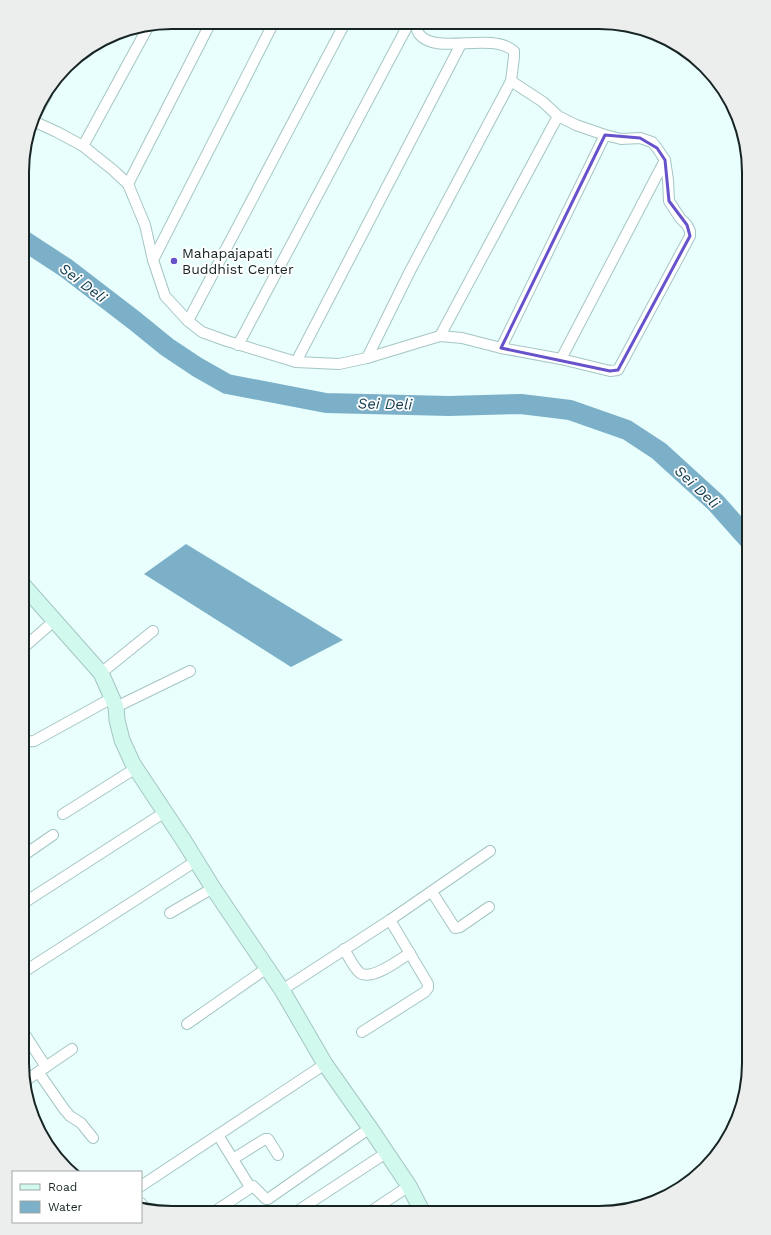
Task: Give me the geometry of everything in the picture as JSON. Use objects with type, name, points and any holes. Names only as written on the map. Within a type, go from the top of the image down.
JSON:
[{"type":"main road","points":[[29,592],[101,673],[114,703],[122,740],[136,768],[212,888],[268,968],[325,1064],[409,1186],[420,1206]]},
{"type":"street","points":[[128,184],[207,29]]},
{"type":"street","points":[[153,260],[270,29]]},
{"type":"street","points":[[188,321],[341,29]]},
{"type":"street","points":[[238,344],[405,29]]},
{"type":"street","points":[[367,358],[410,271],[512,81],[514,51],[509,47],[494,42],[461,44],[436,42],[424,39],[418,33],[417,29]]},
{"type":"street","points":[[83,146],[145,32]]},
{"type":"street","points":[[296,362],[461,44]]},
{"type":"street","points":[[38,123],[83,146],[128,184],[145,225],[153,260],[166,296],[188,321],[202,332],[296,362],[339,364],[367,358],[440,336],[462,338],[501,348],[561,359],[610,371],[618,370],[690,236],[690,231],[687,225],[680,218],[669,201],[665,160],[652,142],[640,138],[621,139],[576,125],[558,116],[543,102],[512,81]]},
{"type":"street","points":[[440,336],[558,116]]},
{"type":"street","points":[[501,348],[605,135]]},
{"type":"street","points":[[561,359],[665,160]]},
{"type":"street","points":[[29,643],[54,621]]},
{"type":"street","points":[[101,673],[153,631]]},
{"type":"street","points":[[29,742],[34,741],[114,703],[190,670]]},
{"type":"street","points":[[63,814],[136,768]]},
{"type":"street","points":[[29,899],[165,812]]},
{"type":"street","points":[[29,852],[53,835]]},
{"type":"street","points":[[282,990],[390,920],[490,852]]},
{"type":"street","points":[[29,968],[196,861]]},
{"type":"street","points":[[170,913],[212,888]]},
{"type":"street","points":[[432,892],[455,928],[460,927],[489,907]]},
{"type":"street","points":[[362,1032],[425,992],[428,988],[428,984],[390,920]]},
{"type":"street","points":[[344,949],[353,965],[360,973],[367,976],[374,974],[410,953]]},
{"type":"street","points":[[187,1024],[268,968]]},
{"type":"street","points":[[29,1044],[64,1109],[70,1116],[81,1123],[93,1138]]},
{"type":"street","points":[[30,1079],[72,1049]]},
{"type":"street","points":[[142,1185],[325,1064]]},
{"type":"street","points":[[223,1206],[250,1187],[254,1186],[266,1199],[268,1199],[370,1128]]},
{"type":"street","points":[[218,1135],[250,1187]]},
{"type":"street","points":[[233,1159],[265,1139],[268,1139],[278,1155]]},
{"type":"street","points":[[305,1206],[386,1153]]},
{"type":"street","points":[[379,1206],[409,1186]]},
{"type":"highlighted area","points":[[605,135],[640,138],[657,148],[665,160],[669,201],[687,225],[690,236],[618,370],[610,371],[501,348]]},
{"type":"water","points":[[186,544],[343,640],[291,667],[144,574]]},
{"type":"waterway","name":"Sei Deli","points":[[29,244],[66,268],[167,347],[197,367],[227,384],[326,403],[449,406],[521,404],[570,410],[627,430],[659,451],[716,503],[742,532]]},
{"type":"place","name":"Mahapajapati Buddhist Center","points":[[174,261]]}]
